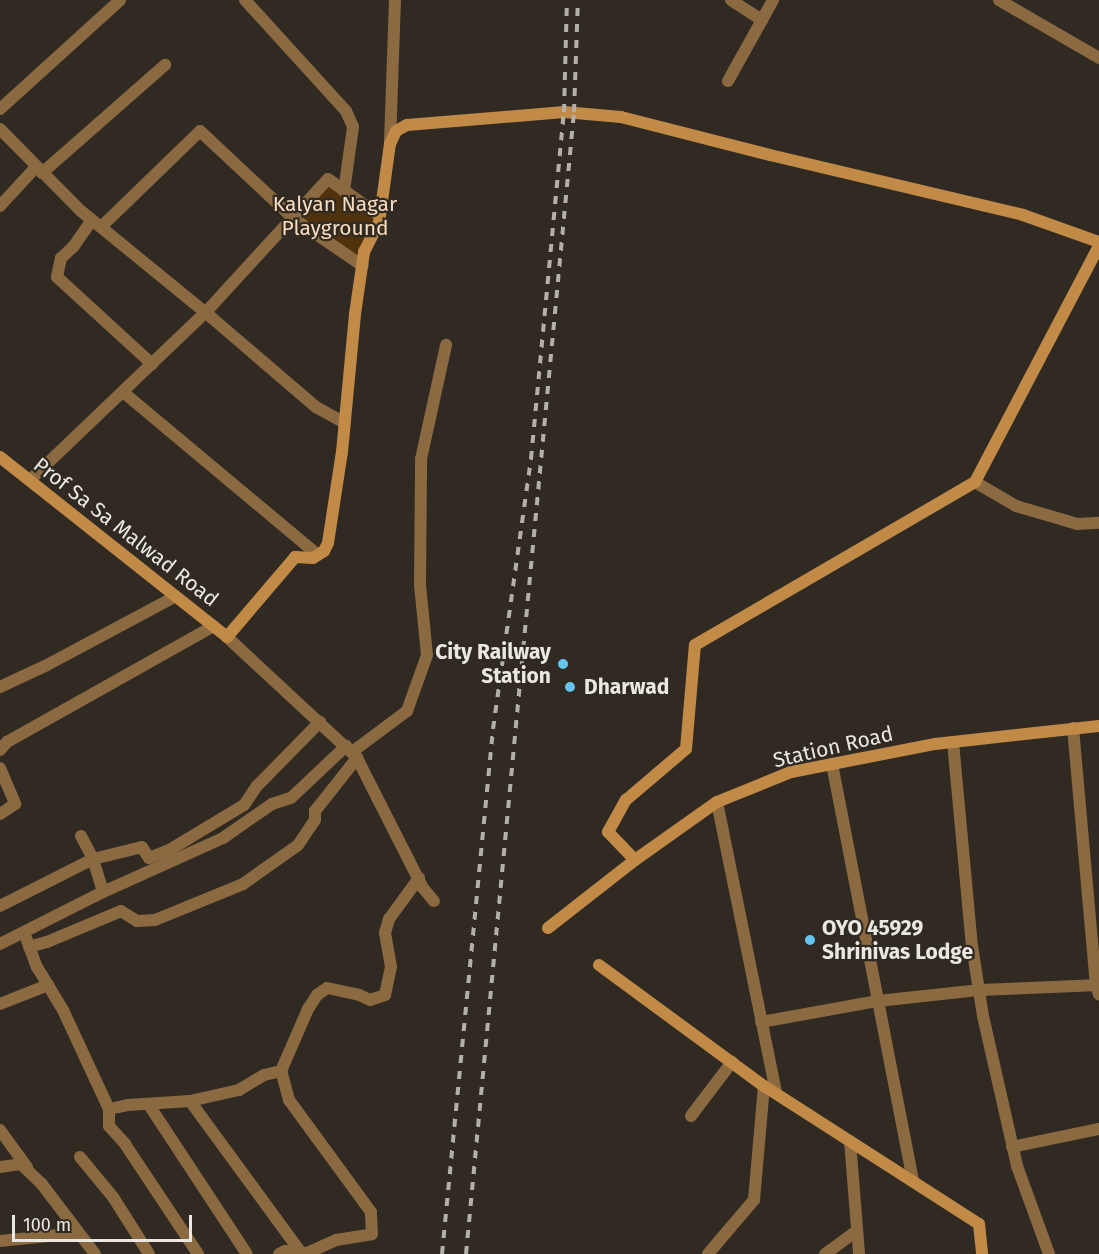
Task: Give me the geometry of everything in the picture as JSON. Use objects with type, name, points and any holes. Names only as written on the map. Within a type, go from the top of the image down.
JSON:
[{"type":"street","points":[[0,109],[120,0]]},
{"type":"street","points":[[245,0],[346,111],[353,127],[344,191]]},
{"type":"street","points":[[395,0],[390,144],[380,216],[364,252],[355,314],[345,423],[331,514],[331,532],[324,551],[313,558],[295,557],[227,637],[352,752],[423,888],[434,901]]},
{"type":"street","points":[[731,0],[762,20]]},
{"type":"street","points":[[728,81],[773,0]]},
{"type":"street","points":[[999,0],[1099,58]]},
{"type":"street","points":[[0,206],[39,170],[165,65]]},
{"type":"street","points":[[390,144],[396,131],[408,125],[564,112],[621,117],[1023,215],[1099,242]]},
{"type":"street","points":[[0,129],[96,224],[206,312],[316,407],[345,423]]},
{"type":"street","points":[[152,364],[57,276],[61,258],[200,131],[294,219],[363,266]]},
{"type":"street","points":[[30,480],[206,312],[294,219],[328,179],[380,216]]},
{"type":"street","points":[[635,860],[608,832],[626,800],[686,749],[695,645],[975,482],[1099,246]]},
{"type":"street","points":[[0,944],[103,892],[224,838],[272,804],[291,798],[407,711],[427,655],[420,585],[421,459],[446,345]]},
{"type":"street","points":[[123,392],[318,555]]},
{"type":"street","name":"Prof Sa Sa Malwad Road","points":[[0,457],[227,637]]},
{"type":"street","points":[[975,482],[1016,506],[1077,524],[1099,523]]},
{"type":"street","points":[[0,687],[47,665],[176,596]]},
{"type":"street","points":[[0,750],[7,742],[214,626]]},
{"type":"street","points":[[0,906],[93,859],[142,847],[149,858],[171,849],[244,805],[257,786],[320,722]]},
{"type":"street","name":"Station Road","points":[[548,928],[635,860],[717,802],[791,772],[953,742],[1099,726]]},
{"type":"street","points":[[761,1022],[878,1001],[980,990],[1098,988],[1073,729]]},
{"type":"street","points":[[953,742],[962,864],[980,990],[1012,1147],[1048,1254]]},
{"type":"street","points":[[29,947],[47,942],[122,911],[137,921],[155,920],[243,884],[298,845],[315,820],[315,812],[352,752]]},
{"type":"street","points":[[832,764],[913,1181]]},
{"type":"street","points":[[0,768],[15,804],[0,814]]},
{"type":"street","points":[[717,802],[776,1093]]},
{"type":"street","points":[[81,836],[93,859],[103,892]]},
{"type":"street","points":[[279,1254],[285,1251],[302,1253],[336,1240],[372,1234],[371,1212],[289,1100],[281,1071],[317,995],[327,988],[359,994],[370,1000],[385,995],[391,967],[385,933],[389,919],[419,878]]},
{"type":"street","points":[[24,932],[29,947],[63,1010],[109,1109],[109,1126],[125,1144],[198,1254]]},
{"type":"street","points":[[599,965],[764,1086],[979,1224],[982,1254]]},
{"type":"street","points":[[0,1004],[48,985]]},
{"type":"street","points":[[691,1116],[732,1062]]},
{"type":"street","points":[[109,1109],[128,1105],[190,1101],[239,1089],[264,1076],[281,1071]]},
{"type":"street","points":[[708,1254],[754,1200],[764,1086]]},
{"type":"street","points":[[190,1101],[302,1253]]},
{"type":"street","points":[[149,1105],[247,1254]]},
{"type":"street","points":[[0,1130],[27,1167],[21,1164],[0,1167]]},
{"type":"street","points":[[1012,1147],[1099,1130]]},
{"type":"street","points":[[850,1141],[859,1254]]},
{"type":"street","points":[[80,1157],[113,1197],[149,1254]]},
{"type":"street","points":[[21,1164],[41,1183],[94,1254]]},
{"type":"street","points":[[825,1254],[857,1231]]},
{"type":"street","points":[[0,1241],[78,1233]]},
{"type":"green space","name":"Kalyan Nagar Playground","points":[[328,179],[380,216],[363,266],[294,219]]},
{"type":"railway","points":[[442,1254],[493,729],[531,459],[564,112],[567,0]]},
{"type":"railway","points":[[466,1254],[574,112],[578,0]]},
{"type":"place","name":"City Railway Station","points":[[563,664]]},
{"type":"place","name":"Dharwad","points":[[570,687]]},
{"type":"place","name":"OYO 45929 Shrinivas Lodge","points":[[810,940]]}]
